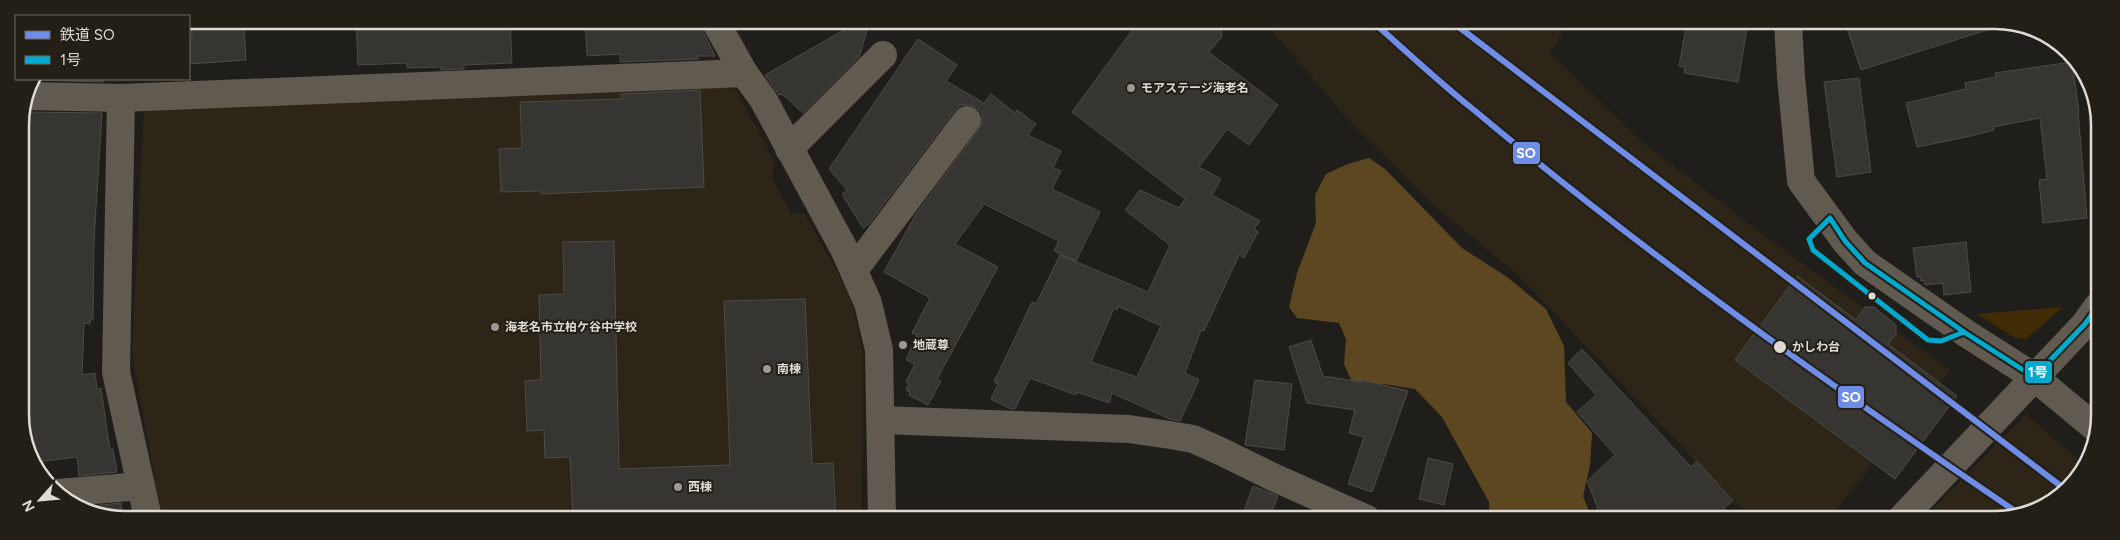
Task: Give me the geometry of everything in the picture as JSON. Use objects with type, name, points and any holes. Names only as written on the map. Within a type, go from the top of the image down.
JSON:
[{"type":"street","points":[[720,29],[762,99],[854,270],[868,303],[879,350],[882,511]]},
{"type":"street","points":[[1788,29],[1801,181],[1830,218],[1845,241],[1866,262],[1949,322],[2034,377],[2091,424]]},
{"type":"street","points":[[789,149],[883,54]]},
{"type":"street","points":[[33,96],[121,98],[744,72]]},
{"type":"street","points":[[121,98],[116,372],[146,511]]},
{"type":"street","points":[[854,270],[967,120]]},
{"type":"street","points":[[1908,511],[2091,316]]},
{"type":"street","points":[[881,420],[1129,428],[1193,439],[1350,511]]},
{"type":"street","points":[[69,492],[141,486]]},
{"type":"shaded area","points":[[1270,29],[1565,29],[1550,53],[1641,141],[1778,246],[1950,370],[1834,511],[1743,511],[1517,274],[1433,205],[1358,131]]},
{"type":"shaded area","name":"海老名市立柏ケ谷中学校","points":[[713,82],[736,90],[775,163],[772,177],[791,213],[805,214],[852,299],[863,356],[862,511],[161,511],[132,354],[144,105]]},
{"type":"shaded area","points":[[1369,158],[1385,169],[1462,248],[1507,277],[1546,309],[1564,346],[1566,402],[1592,433],[1590,466],[1583,496],[1589,511],[1490,511],[1489,502],[1442,417],[1415,389],[1384,384],[1355,389],[1344,364],[1346,339],[1339,323],[1297,318],[1289,307],[1297,273],[1316,223],[1315,195],[1326,174],[1348,164]]},
{"type":"shaded area","points":[[2063,307],[2026,339],[2015,338],[1977,314]]},
{"type":"shaded area","points":[[2026,414],[2079,461],[2058,487],[2032,504],[2001,511],[1931,511]]},
{"type":"building","points":[[191,29],[244,29],[246,60],[190,64],[190,40],[192,40]]},
{"type":"building","points":[[356,29],[510,29],[512,63],[464,65],[464,69],[441,70],[441,67],[407,68],[407,63],[358,65]]},
{"type":"building","points":[[585,29],[702,29],[715,56],[698,56],[698,59],[620,62],[620,54],[587,56]]},
{"type":"building","points":[[846,29],[868,29],[859,57],[803,113],[782,94],[779,95],[765,75]]},
{"type":"building","points":[[1133,29],[1221,29],[1222,36],[1209,52],[1278,105],[1249,145],[1227,129],[1199,167],[1221,179],[1212,195],[1260,221],[1254,229],[1258,232],[1244,258],[1239,255],[1204,331],[1201,330],[1185,373],[1199,380],[1180,421],[1170,419],[1112,393],[1109,403],[1077,392],[1076,395],[1030,378],[1015,409],[1011,409],[991,399],[998,384],[994,382],[1032,302],[1036,304],[1060,255],[1148,292],[1170,245],[1125,210],[1140,190],[1179,208],[1185,199],[1072,112]],"holes":[[[1118,306],[1161,326],[1137,377],[1091,362],[1114,308],[1117,310]]]},
{"type":"building","points":[[1686,29],[1747,29],[1738,82],[1684,73],[1685,67],[1679,66]]},
{"type":"building","points":[[1847,29],[1990,29],[1861,70]]},
{"type":"building","points":[[918,39],[957,65],[946,81],[984,103],[991,94],[1015,113],[1017,110],[1036,124],[1028,135],[1061,151],[1053,168],[1061,171],[1052,189],[1100,212],[1076,261],[1054,251],[1059,241],[984,204],[955,244],[998,267],[937,379],[941,381],[928,405],[909,395],[910,392],[906,390],[909,384],[906,382],[915,364],[906,360],[917,335],[912,333],[930,298],[884,272],[916,214],[979,129],[982,122],[982,114],[977,108],[969,105],[961,105],[955,110],[869,224],[863,228],[842,194],[847,190],[829,169]]},
{"type":"building","points":[[2068,63],[2073,70],[2079,112],[2087,218],[2043,223],[2039,180],[2047,179],[2040,118],[1993,127],[1994,130],[1917,147],[1906,103],[1966,89],[1965,83],[1996,77],[1995,73]]},
{"type":"building","points":[[1859,78],[1871,172],[1837,177],[1824,82]]},
{"type":"building","points":[[40,80],[104,80],[103,82]]},
{"type":"building","points":[[700,90],[704,187],[541,194],[541,191],[501,192],[499,149],[522,148],[520,102],[622,99],[621,94]]},
{"type":"building","points":[[30,112],[102,113],[94,240],[93,319],[91,319],[90,324],[84,323],[82,375],[95,373],[97,389],[101,388],[110,449],[113,449],[117,472],[79,476],[77,457],[41,461],[34,446],[29,421]]},
{"type":"building","points":[[614,241],[619,469],[730,465],[724,301],[805,299],[812,464],[833,463],[836,511],[573,511],[570,457],[545,458],[544,430],[527,431],[525,381],[541,380],[539,295],[564,294],[563,242]]},
{"type":"building","points":[[1966,242],[1971,292],[1944,295],[1943,283],[1925,285],[1924,280],[1921,281],[1920,277],[1917,277],[1913,248]]},
{"type":"building","points":[[1797,276],[1856,320],[1865,307],[1874,307],[1896,325],[1896,334],[1888,344],[1957,396],[1895,479],[1735,360]]},
{"type":"building","points":[[1311,340],[1323,376],[1362,382],[1362,380],[1408,391],[1372,492],[1348,484],[1364,437],[1349,433],[1355,410],[1307,403],[1289,347]]},
{"type":"building","points":[[1582,349],[1691,467],[1697,461],[1733,501],[1724,508],[1726,511],[1599,511],[1587,481],[1615,455],[1577,412],[1596,395],[1568,363]]},
{"type":"building","points":[[1255,380],[1292,384],[1284,450],[1245,445]]},
{"type":"building","points":[[1428,458],[1453,464],[1444,505],[1419,499]]},
{"type":"building","points":[[1253,486],[1278,496],[1272,511],[1244,511]]},
{"type":"building","points":[[121,503],[122,511],[106,509],[94,506]]},
{"type":"rail line","name":"SO","points":[[1381,29],[1539,164],[1673,268],[1809,368],[2012,509]]},
{"type":"rail line","name":"SO","points":[[1461,29],[2060,485]]},
{"type":"transit line","name":"1号","points":[[1830,218],[1845,241],[1865,263],[1964,332],[1941,341],[1928,340],[1813,250],[1809,239],[1830,218]]},
{"type":"transit line","name":"1号","points":[[1964,332],[2034,377],[2091,316]]},
{"type":"place","name":"モアステージ海老名","points":[[1131,88]]},
{"type":"place","name":"海老名市立柏ケ谷中学校","points":[[495,327]]},
{"type":"place","name":"地蔵尊","points":[[903,345]]},
{"type":"place","name":"かしわ台","points":[[1780,347]]},
{"type":"place","name":"南棟","points":[[767,369]]},
{"type":"place","name":"西棟","points":[[678,487]]}]
